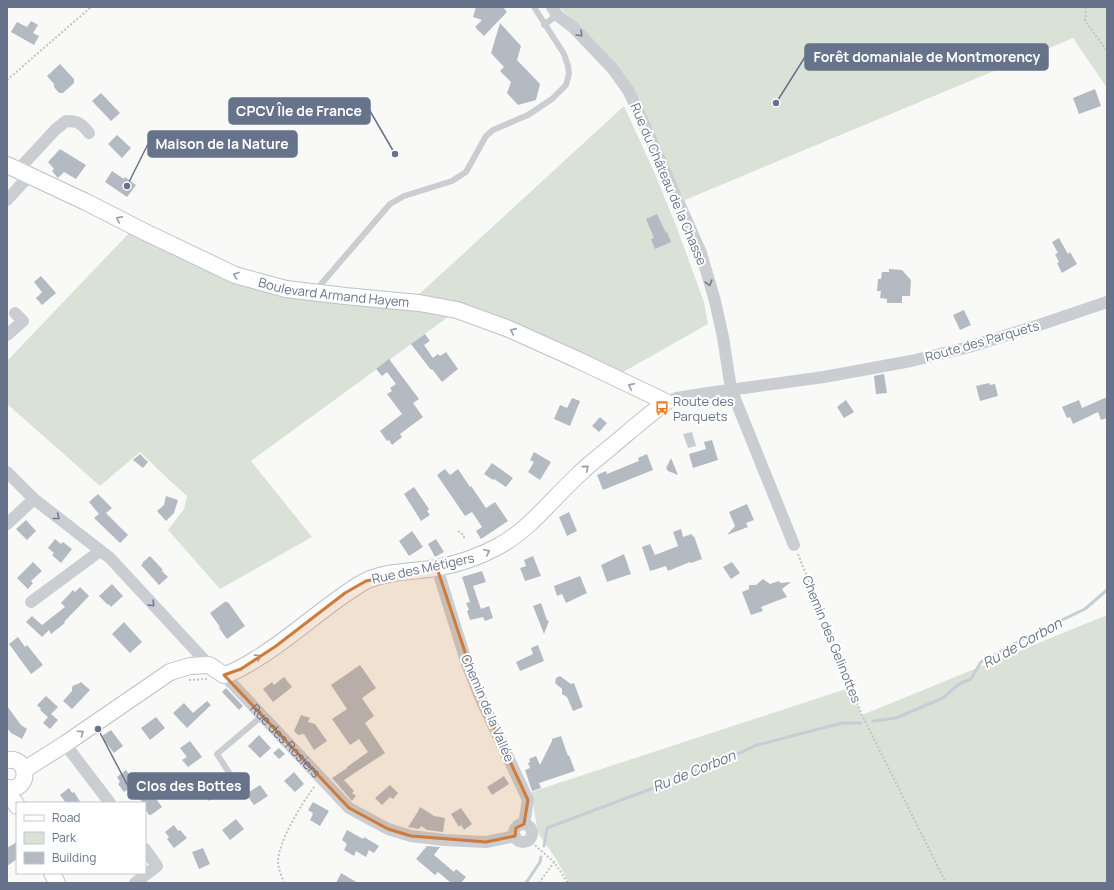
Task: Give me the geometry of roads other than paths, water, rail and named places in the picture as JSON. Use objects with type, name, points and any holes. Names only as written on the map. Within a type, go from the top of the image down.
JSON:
[{"type":"main road","name":"Boulevard Armand Hayem","points":[[18,170],[235,276],[286,289],[419,303],[457,310],[509,330],[578,360],[666,402]]},
{"type":"main road","name":"Rue des Métigers","points":[[224,675],[241,669],[276,646],[345,593],[366,581],[386,575],[437,568],[469,560],[500,546],[534,521],[577,476],[666,402]]},
{"type":"main road","name":"Rue des Rosiers","points":[[209,665],[224,675]]},
{"type":"main road","points":[[24,770],[65,744],[170,672],[190,666],[209,665]]},
{"type":"main road","points":[[7,760],[19,762],[24,770],[25,777],[21,784],[11,788]]},
{"type":"main road","points":[[11,788],[20,802]]},
{"type":"main road","points":[[11,788],[16,803]]},
{"type":"main road","points":[[52,874],[57,883]]},
{"type":"street","name":"Rue du Château de la Chasse","points":[[555,11],[574,28],[612,68],[628,90],[701,253],[723,337],[731,389]]},
{"type":"street","points":[[7,200],[18,170],[54,130],[66,121],[76,121],[84,126],[89,133]]},
{"type":"street","name":"Route des Parquets","points":[[666,402],[676,398],[824,377],[911,361],[976,345],[1107,302]]},
{"type":"street","points":[[7,335],[23,321],[15,313]]},
{"type":"street","points":[[731,389],[794,545]]},
{"type":"street","name":"Rue des Rosiers","points":[[7,472],[34,499],[110,558],[209,665]]},
{"type":"street","points":[[7,524],[34,499]]},
{"type":"street","points":[[31,602],[100,550]]},
{"type":"street","name":"Chemin de la Vallée","points":[[437,568],[467,664],[480,697],[528,800],[524,824]]},
{"type":"street","name":"Rue des Rosiers","points":[[224,675],[348,808],[388,829],[411,836],[444,840],[486,842],[515,836]]},
{"type":"street","points":[[65,744],[109,802]]},
{"type":"street","points":[[524,824],[529,827],[532,832],[531,838],[530,840],[521,842],[516,839],[514,833],[516,828],[524,824]]},
{"type":"street","points":[[135,883],[157,866],[146,850]]},
{"type":"lane","points":[[313,293],[390,204],[404,196],[452,182],[466,172],[486,136],[493,130],[528,115],[552,99],[566,85],[569,74],[564,54],[544,25],[534,7]]},
{"type":"lane","points":[[544,25],[555,11]]},
{"type":"lane","points":[[235,782],[218,754],[262,716]]},
{"type":"waterway","name":"Ru de Corbon","points":[[873,721],[896,718],[943,698],[959,684],[971,679],[981,662],[1033,634],[1085,609],[1107,590]]},
{"type":"waterway","name":"Ru de Corbon","points":[[544,846],[547,828],[709,767],[757,745],[842,723],[861,723]]},
{"type":"waterway","name":"Ru de Corbon","points":[[526,883],[540,862],[541,857]]},
{"type":"place","name":"Forêt domaniale de Montmorency","points":[[776,103]]},
{"type":"place","name":"CPCV Île de France","points":[[395,154]]},
{"type":"place","name":"Maison de la Nature","points":[[127,186]]},
{"type":"place","name":"Route des Parquets","points":[[662,408]]},
{"type":"place","name":"Clos des Bottes","points":[[98,729]]}]
